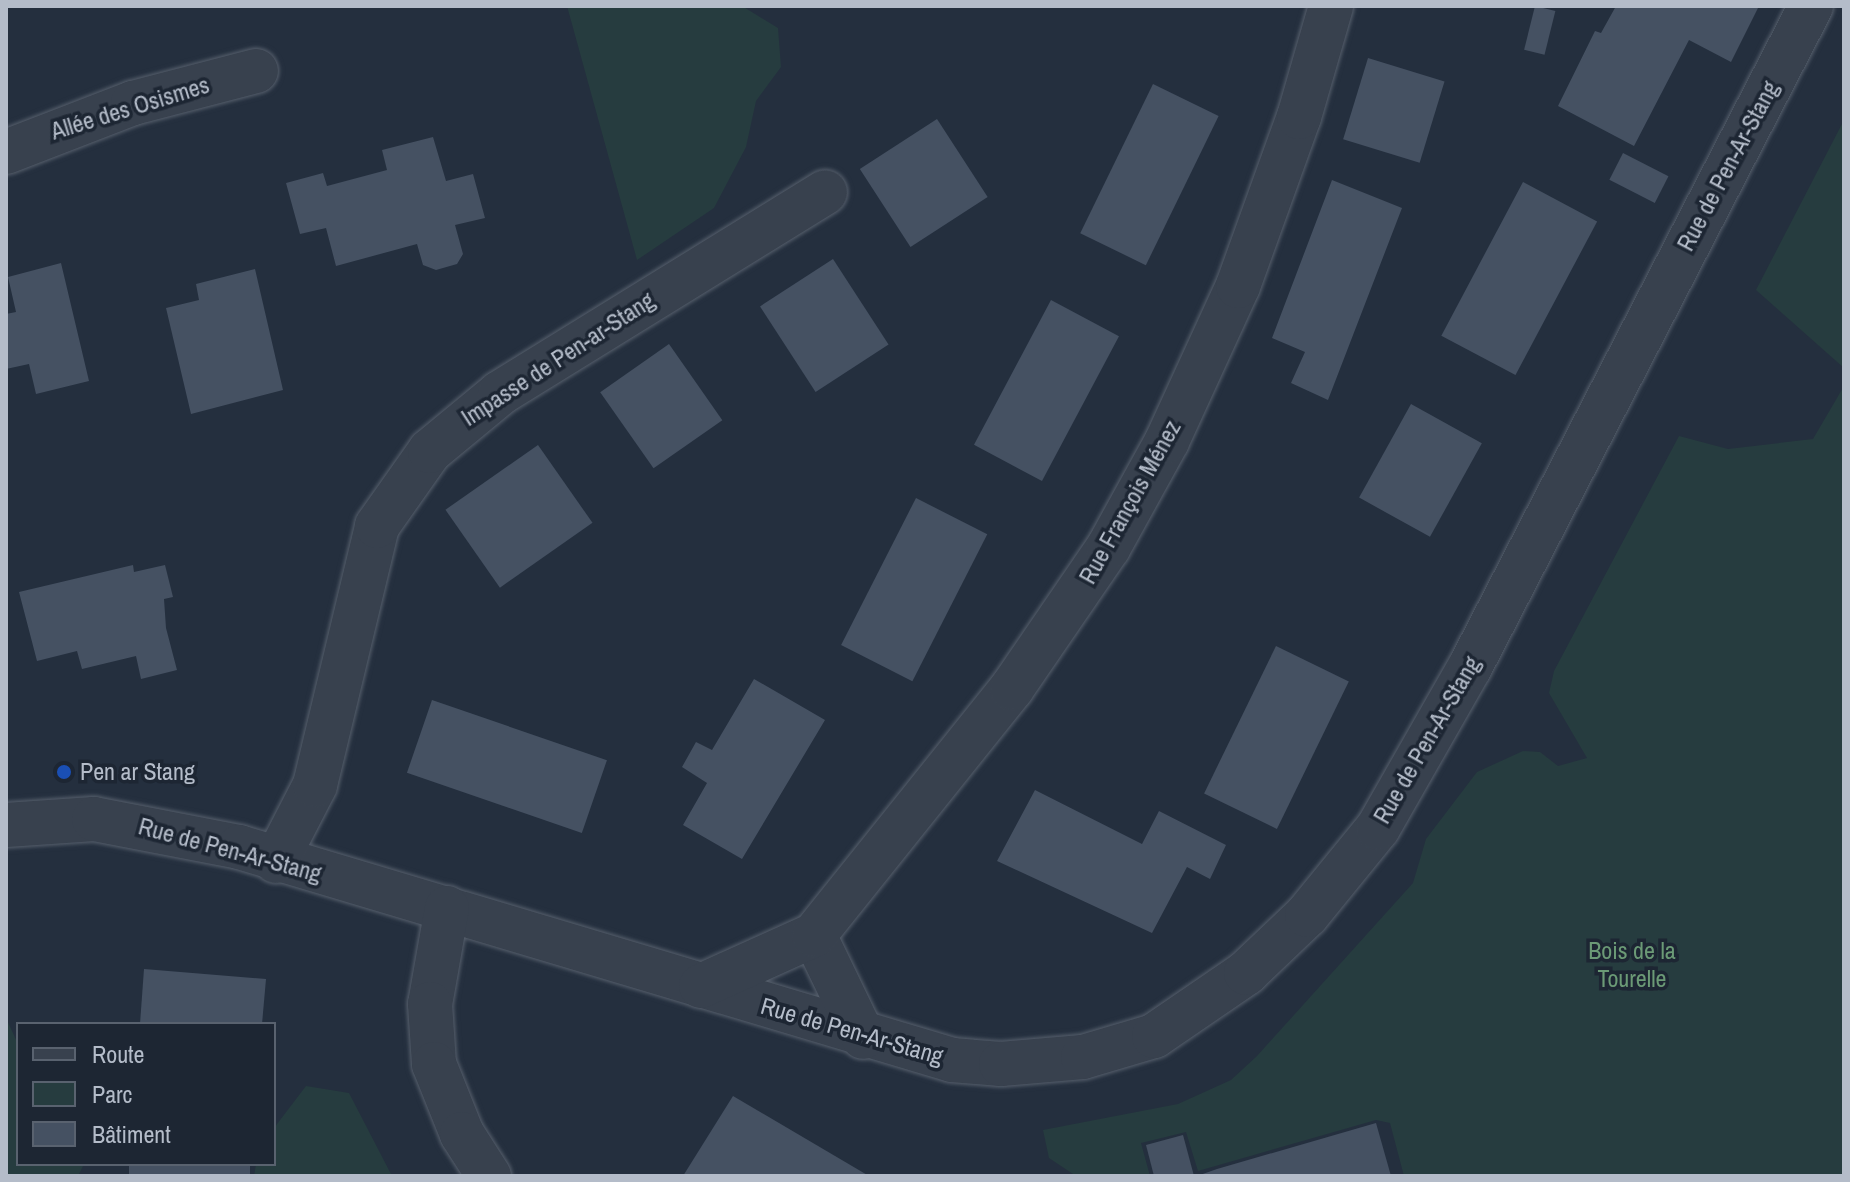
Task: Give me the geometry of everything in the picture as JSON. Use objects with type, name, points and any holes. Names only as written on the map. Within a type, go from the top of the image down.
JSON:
[{"type":"street","name":"Rue François Ménez","points":[[701,986],[814,935],[1012,688],[1139,494],[1215,339],[1260,229],[1331,6]]},
{"type":"street","name":"Rue de Pen-Ar-Stang","points":[[6,825],[54,819],[124,822],[447,908],[919,1054],[1001,1064],[1083,1057],[1125,1047],[1187,1018],[1246,973],[1307,915],[1378,828],[1447,708],[1811,6]]},
{"type":"street","name":"Allée des Osismes","points":[[6,152],[133,103],[256,71]]},
{"type":"street","name":"Impasse de Pen-ar-Stang","points":[[276,861],[315,785],[377,526],[430,451],[480,408],[549,361],[825,192]]},
{"type":"street","points":[[447,908],[430,1004],[434,1064],[462,1134],[489,1176]]},
{"type":"street","points":[[814,935],[863,1037]]},
{"type":"green space","points":[[567,6],[742,6],[778,28],[781,67],[756,101],[746,147],[714,208],[637,260]]},
{"type":"green space","points":[[1844,120],[1844,368],[1756,290]]},
{"type":"green space","name":"Bois de la Tourelle","points":[[1844,386],[1844,1176],[1404,1176],[1390,1123],[1376,1120],[1198,1171],[1186,1132],[1141,1143],[1150,1176],[1076,1176],[1049,1158],[1043,1130],[1178,1104],[1231,1080],[1257,1056],[1413,883],[1426,839],[1477,772],[1523,751],[1540,752],[1558,766],[1587,758],[1549,693],[1554,671],[1679,436],[1728,449],[1813,439]]},
{"type":"green space","points":[[6,1018],[16,1040],[16,1166],[83,1166],[78,1176],[6,1176]]},
{"type":"green space","points":[[306,1086],[349,1093],[392,1176],[254,1176],[256,1166],[276,1166],[276,1125]]},
{"type":"building","points":[[1535,6],[1555,11],[1544,55],[1524,50]]},
{"type":"building","points":[[1616,6],[1759,6],[1731,62],[1689,40],[1634,146],[1558,106],[1595,31],[1601,33]]},
{"type":"building","points":[[1368,58],[1445,81],[1420,163],[1343,139]]},
{"type":"building","points":[[1153,84],[1219,116],[1146,265],[1080,233]]},
{"type":"building","points":[[937,119],[988,197],[910,247],[860,169]]},
{"type":"building","points":[[433,137],[446,181],[473,174],[485,218],[455,225],[463,254],[457,264],[436,270],[423,265],[417,244],[336,266],[326,228],[300,234],[286,183],[323,173],[327,186],[387,170],[382,150]]},
{"type":"building","points":[[1623,153],[1668,176],[1655,203],[1609,180]]},
{"type":"building","points":[[1332,180],[1402,208],[1328,400],[1291,383],[1305,352],[1272,338]]},
{"type":"building","points":[[1523,182],[1597,221],[1515,375],[1441,336]]},
{"type":"building","points":[[833,259],[889,345],[816,392],[760,306]]},
{"type":"building","points":[[61,263],[89,381],[36,394],[29,364],[6,369],[6,314],[16,312],[8,277]]},
{"type":"building","points":[[255,269],[283,390],[191,414],[166,308],[199,300],[196,284]]},
{"type":"building","points":[[1051,300],[1119,336],[1042,481],[974,445]]},
{"type":"building","points":[[669,344],[722,420],[654,468],[600,392]]},
{"type":"building","points":[[1411,404],[1482,443],[1430,537],[1359,498]]},
{"type":"building","points":[[538,445],[592,523],[500,588],[445,510]]},
{"type":"building","points":[[916,498],[987,534],[912,681],[841,645]]},
{"type":"building","points":[[133,565],[134,572],[165,565],[173,597],[164,599],[166,628],[177,670],[141,679],[136,656],[82,669],[77,651],[37,661],[19,592]]},
{"type":"building","points":[[1276,646],[1349,682],[1277,829],[1204,793]]},
{"type":"building","points":[[754,679],[825,720],[742,859],[683,825],[707,783],[682,767],[696,742],[712,750]]},
{"type":"building","points":[[432,700],[607,760],[582,833],[407,773]]},
{"type":"building","points":[[1035,790],[1142,844],[1159,811],[1226,845],[1210,879],[1187,867],[1152,933],[997,861]]},
{"type":"building","points":[[144,969],[266,979],[262,1022],[140,1022]]},
{"type":"building","points":[[733,1096],[869,1176],[683,1176]]},
{"type":"building","points":[[1376,1123],[1391,1176],[1197,1176],[1217,1169]]},
{"type":"building","points":[[1183,1135],[1194,1176],[1154,1176],[1146,1145]]},
{"type":"building","points":[[129,1166],[250,1166],[250,1176],[129,1176]]},
{"type":"place","name":"Pen ar Stang","points":[[64,772]]}]
